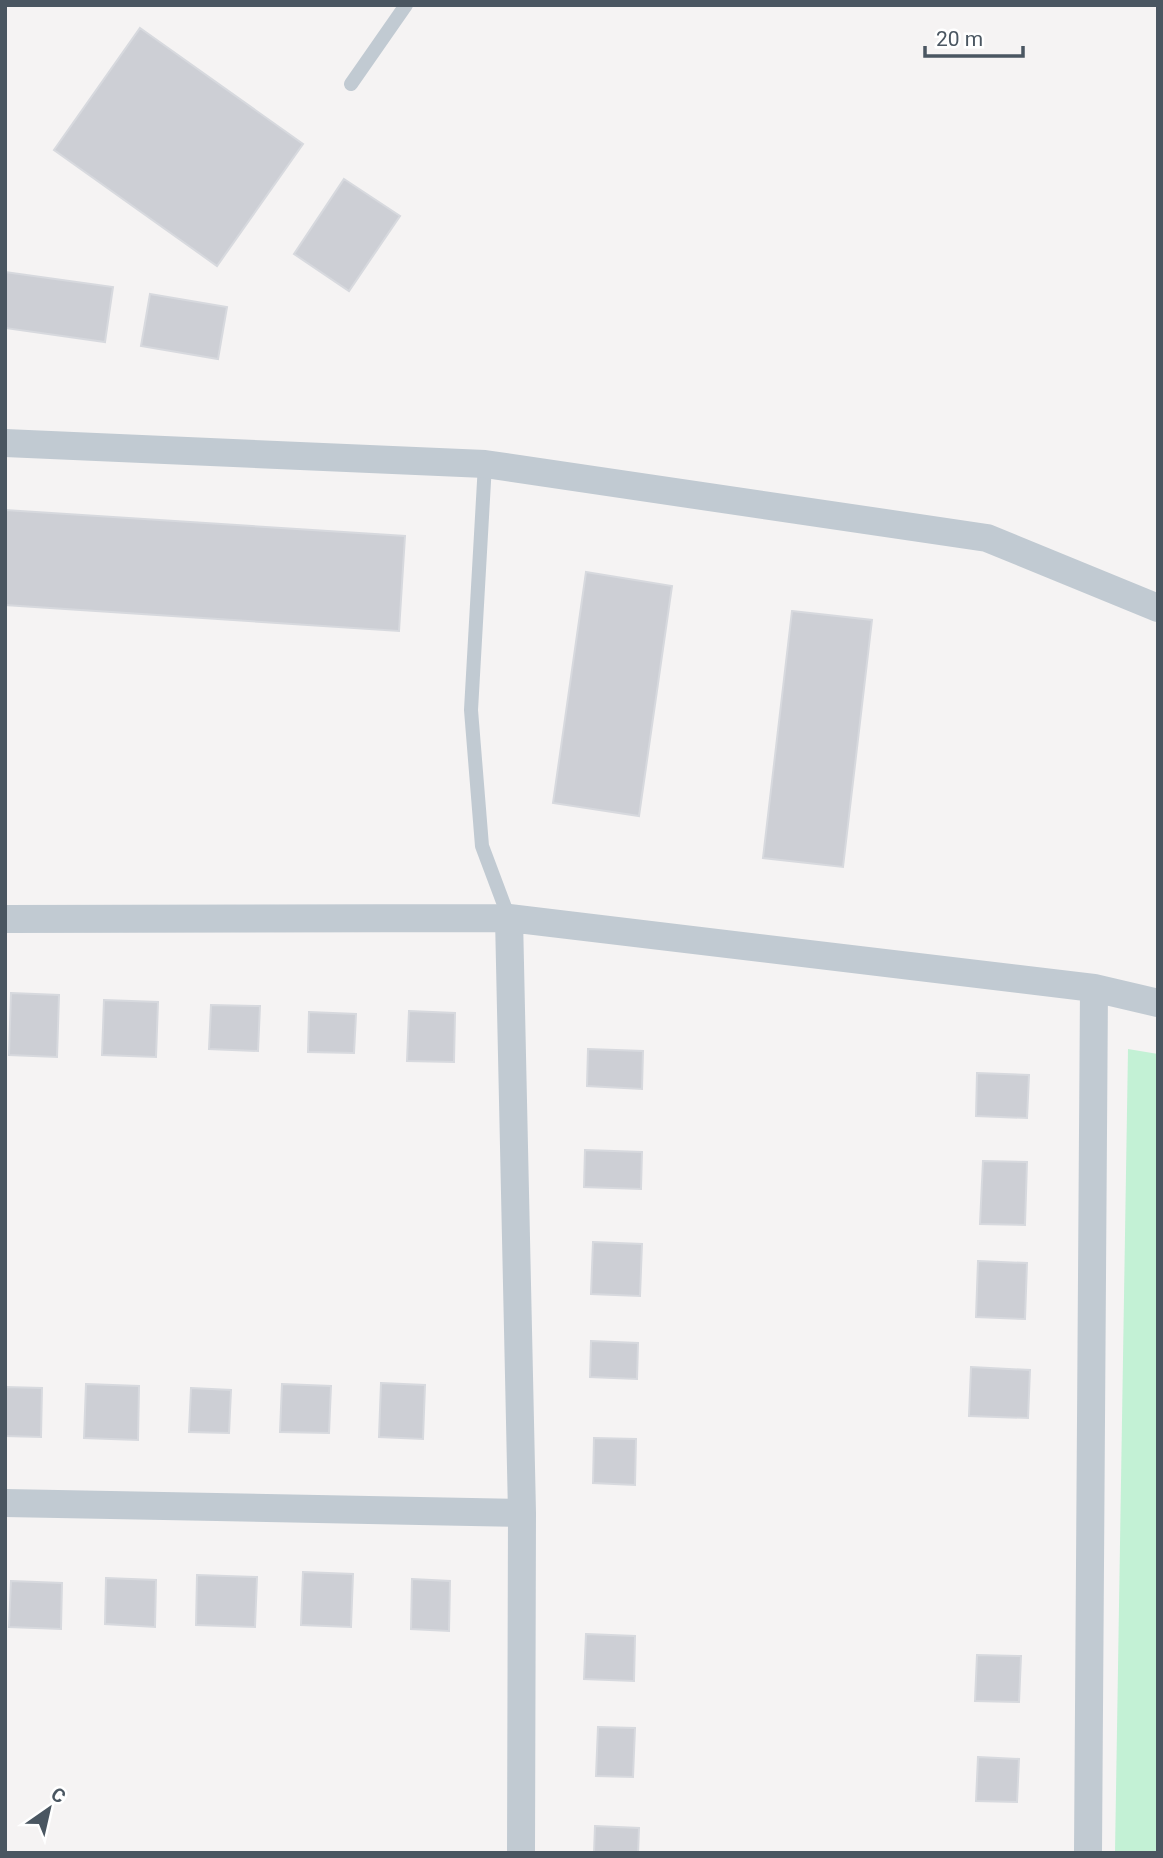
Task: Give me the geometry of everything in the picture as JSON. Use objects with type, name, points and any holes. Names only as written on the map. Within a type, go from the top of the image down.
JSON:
[{"type":"street","points":[[5,443],[485,464],[987,538],[1158,608]]},
{"type":"street","points":[[5,919],[509,918],[1094,988],[1158,1003]]},
{"type":"street","points":[[509,918],[522,1513],[520,1853]]},
{"type":"street","points":[[1088,1853],[1094,988]]},
{"type":"street","points":[[5,1503],[522,1513]]},
{"type":"lane","points":[[351,84],[405,5]]},
{"type":"lane","points":[[485,464],[471,710],[482,846],[509,918]]},
{"type":"green space","points":[[1128,1049],[1158,1054],[1158,1853],[1115,1853]]},
{"type":"building","points":[[140,28],[303,144],[217,266],[54,150]]},
{"type":"building","points":[[344,179],[400,216],[349,291],[294,254]]},
{"type":"building","points":[[5,272],[113,287],[105,342],[5,328]]},
{"type":"building","points":[[150,294],[227,307],[218,359],[141,346]]},
{"type":"building","points":[[5,510],[405,536],[399,631],[5,605]]},
{"type":"building","points":[[586,572],[672,586],[639,816],[553,803]]},
{"type":"building","points":[[792,611],[872,620],[843,867],[763,858]]},
{"type":"building","points":[[11,993],[59,995],[57,1057],[9,1055]]},
{"type":"building","points":[[104,1000],[158,1002],[156,1057],[102,1055]]},
{"type":"building","points":[[211,1005],[260,1006],[258,1051],[209,1049]]},
{"type":"building","points":[[409,1011],[455,1013],[454,1062],[407,1061]]},
{"type":"building","points":[[309,1012],[356,1014],[354,1053],[308,1052]]},
{"type":"building","points":[[588,1049],[643,1051],[642,1089],[587,1086]]},
{"type":"building","points":[[977,1073],[1029,1075],[1027,1118],[976,1116]]},
{"type":"building","points":[[585,1150],[642,1152],[641,1189],[584,1187]]},
{"type":"building","points":[[983,1161],[1027,1162],[1025,1225],[980,1224]]},
{"type":"building","points":[[593,1242],[642,1244],[640,1296],[591,1294]]},
{"type":"building","points":[[978,1261],[1027,1263],[1025,1319],[976,1317]]},
{"type":"building","points":[[591,1341],[638,1343],[637,1379],[590,1377]]},
{"type":"building","points":[[971,1367],[1030,1370],[1028,1418],[969,1416]]},
{"type":"building","points":[[381,1383],[425,1385],[423,1439],[379,1437]]},
{"type":"building","points":[[86,1384],[139,1386],[138,1440],[84,1438]]},
{"type":"building","points":[[282,1384],[331,1386],[329,1433],[280,1432]]},
{"type":"building","points":[[5,1387],[42,1388],[41,1437],[5,1436]]},
{"type":"building","points":[[191,1388],[231,1390],[229,1433],[189,1432]]},
{"type":"building","points":[[594,1438],[636,1439],[635,1485],[593,1483]]},
{"type":"building","points":[[303,1572],[353,1574],[351,1627],[301,1625]]},
{"type":"building","points":[[197,1575],[257,1577],[255,1627],[196,1625]]},
{"type":"building","points":[[106,1578],[156,1580],[155,1627],[105,1624]]},
{"type":"building","points":[[412,1579],[450,1581],[449,1631],[411,1629]]},
{"type":"building","points":[[11,1581],[62,1583],[61,1629],[9,1627]]},
{"type":"building","points":[[586,1634],[635,1636],[634,1681],[584,1679]]},
{"type":"building","points":[[977,1655],[1021,1656],[1019,1702],[975,1701]]},
{"type":"building","points":[[598,1727],[635,1728],[633,1777],[596,1776]]},
{"type":"building","points":[[978,1757],[1019,1759],[1017,1802],[976,1801]]},
{"type":"building","points":[[595,1826],[639,1828],[638,1853],[594,1853]]}]
